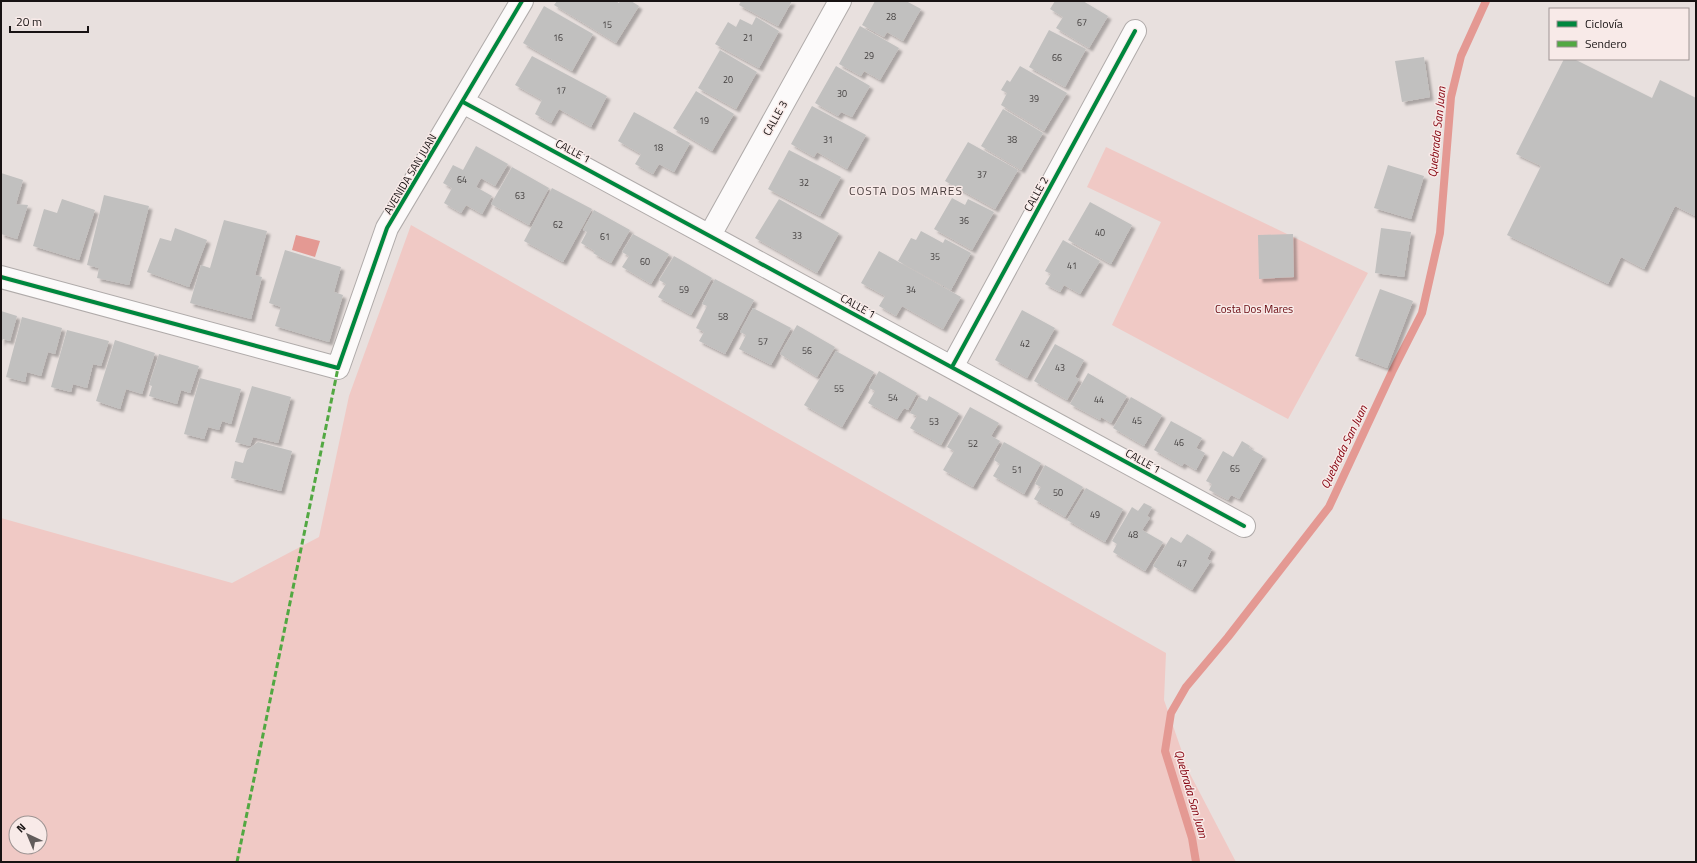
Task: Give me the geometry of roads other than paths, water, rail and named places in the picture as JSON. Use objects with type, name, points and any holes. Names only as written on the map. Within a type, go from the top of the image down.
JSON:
[{"type":"street","name":"AVENIDA SAN JUAN","points":[[1,277],[338,368],[387,228],[464,102],[522,1]]},
{"type":"street","name":"CALLE 3","points":[[710,235],[840,1]]},
{"type":"street","name":"CALLE 2","points":[[952,367],[1135,30]]},
{"type":"street","name":"CALLE 1","points":[[464,102],[1244,526]]},
{"type":"waterway","name":"Quebrada San Juan","points":[[1196,862],[1192,838],[1165,751],[1171,713],[1186,687],[1228,637],[1329,507],[1392,372],[1422,313],[1440,233],[1451,97],[1461,56],[1486,1]]},
{"type":"district","name":"COSTA DOS MARES","points":[[906,191]]},
{"type":"park label","name":"Costa Dos Mares","points":[[1254,309]]}]
